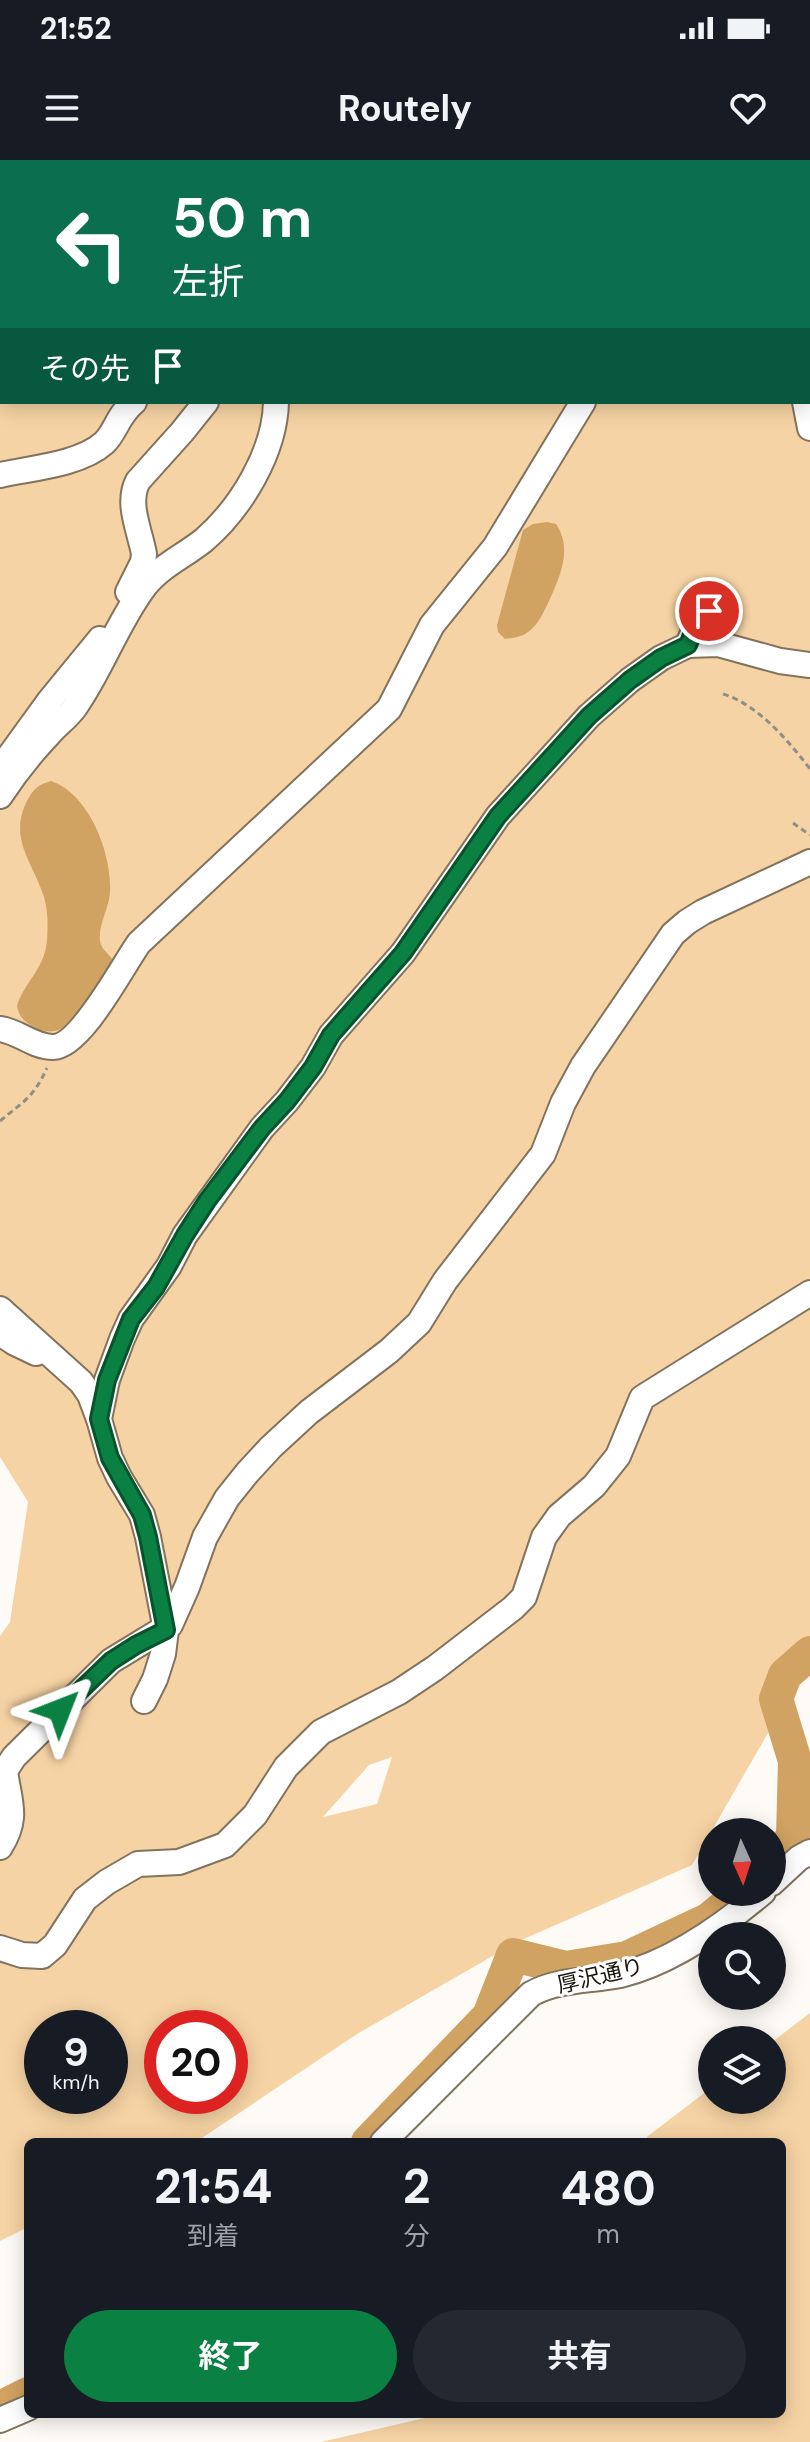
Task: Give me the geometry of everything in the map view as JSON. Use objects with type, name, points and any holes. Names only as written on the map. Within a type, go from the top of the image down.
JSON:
[{"type":"street","points":[[0,475],[57,465],[93,449],[106,440],[123,411],[132,404]]},
{"type":"street","points":[[0,769],[115,618],[143,562],[133,489],[204,404]]},
{"type":"street","points":[[115,618],[159,570],[202,541],[235,505],[251,481],[268,445],[276,404]]},
{"type":"street","points":[[0,1029],[57,1047],[73,1037],[109,991],[139,943],[389,709],[432,625],[495,547],[582,404]]},
{"type":"street","points":[[805,404],[810,428]]},
{"type":"street","points":[[0,796],[14,774],[76,706],[143,589]]},
{"type":"street","points":[[99,1419],[107,1380],[131,1319],[156,1287],[185,1235],[262,1128],[313,1067],[331,1035],[403,953],[498,816],[589,716],[640,673],[688,645],[718,644],[780,661],[810,665]]},
{"type":"street","points":[[0,1847],[11,1824],[12,1804],[5,1771],[14,1757],[111,1661],[166,1630],[176,1616],[205,1537],[227,1498],[247,1473],[309,1412],[389,1351],[419,1323],[445,1281],[543,1154],[563,1103],[583,1066],[673,934],[703,912],[810,862]]},
{"type":"street","points":[[0,1948],[22,1955],[42,1956],[55,1945],[85,1899],[107,1882],[138,1864],[179,1862],[225,1845],[255,1815],[286,1767],[321,1732],[399,1692],[435,1668],[524,1597],[544,1537],[559,1516],[594,1486],[618,1456],[642,1398],[808,1292]]},
{"type":"street","points":[[0,1309],[54,1355],[90,1395],[110,1458],[142,1515],[166,1630],[163,1654],[144,1701]]},
{"type":"street","points":[[0,1333],[33,1352],[54,1355]]},
{"type":"street","points":[[786,1870],[810,1852]]},
{"type":"street","name":"厚沢通り","points":[[387,2138],[531,1994],[554,1985],[610,1977],[643,1968],[714,1931],[745,1906]]},
{"type":"street","points":[[0,2420],[24,2410]]},
{"type":"path","points":[[723,694],[738,699],[757,714],[810,769]]},
{"type":"path","points":[[793,823],[810,835]]},
{"type":"path","points":[[0,1121],[35,1093],[57,1047]]},
{"type":"shaded area","points":[[0,404],[810,404],[810,1660],[719,1818],[698,1818],[698,1855],[692,1865],[517,1942],[357,2034],[248,2107],[248,2010],[144,2010],[144,2114],[238,2114],[202,2138],[24,2138],[24,2229],[0,2241],[0,1636],[10,1622],[28,1502],[0,1457]],"holes":[[[392,1757],[377,1804],[323,1817],[369,1765]]]},
{"type":"shaded area","points":[[533,524],[556,524],[564,543],[557,582],[535,625],[523,635],[505,639],[498,632],[497,625],[523,530]]},
{"type":"shaded area","points":[[51,781],[77,799],[96,828],[102,844],[110,877],[110,892],[100,941],[114,962],[83,1011],[61,1029],[49,1032],[26,1022],[17,1006],[42,959],[48,929],[44,897],[24,850],[20,826],[30,795]]},
{"type":"shaded area","points":[[810,2013],[810,2442],[321,2442],[425,2418],[786,2418],[786,2138],[647,2138],[698,2098],[698,2114],[786,2114],[786,2031]]},
{"type":"waterway","points":[[786,1846],[793,1837],[795,1761],[776,1699],[785,1675],[810,1653]]},
{"type":"waterway","points":[[372,2138],[489,2016],[513,1955],[566,1968],[627,1958],[708,1920],[725,1906]]},
{"type":"waterway","points":[[0,2408],[24,2396]]},
{"type":"route","points":[[60,1710],[111,1661],[166,1630],[142,1515],[110,1458],[99,1419],[107,1380],[131,1319],[156,1287],[207,1201],[313,1067],[331,1035],[403,953],[498,816],[589,716],[630,680],[661,658],[688,645],[699,618],[709,611]]}]
